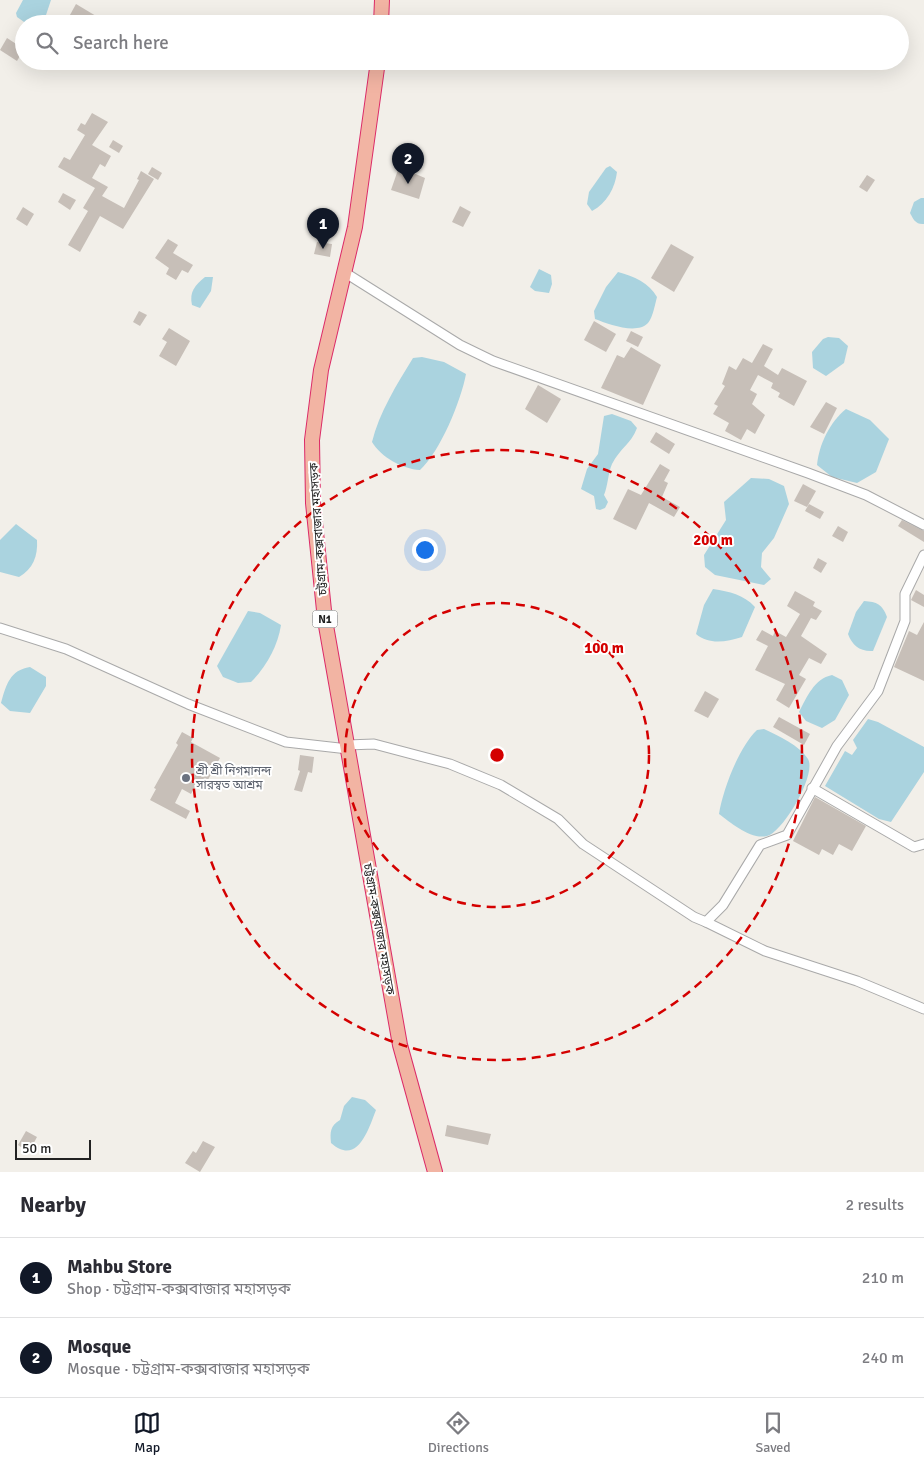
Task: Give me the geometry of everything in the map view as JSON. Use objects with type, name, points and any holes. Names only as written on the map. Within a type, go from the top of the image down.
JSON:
[{"type":"highway","points":[[381,15],[382,0]]},
{"type":"highway","name":"চট্টগ্রাম-কক্সবাজার মহাসড়ক","points":[[377,70],[355,227],[320,370],[312,440],[314,503],[325,620],[400,1045],[435,1172]]},
{"type":"street","points":[[344,272],[460,344],[493,361],[866,495],[924,525]]},
{"type":"street","points":[[706,922],[723,905],[760,845],[787,835],[837,746],[878,691],[905,621],[905,594],[924,555]]},
{"type":"street","points":[[0,628],[5,628],[66,650],[188,704],[286,742],[348,747],[374,744],[450,764],[501,785],[558,819],[583,844],[694,917],[765,951],[856,981],[924,1009]]},
{"type":"street","points":[[812,788],[914,847],[924,844]]},
{"type":"water","points":[[23,0],[51,0],[46,15],[16,15]]},
{"type":"water","points":[[610,166],[617,172],[612,189],[602,204],[592,211],[587,204],[589,192],[606,168]]},
{"type":"water","points":[[924,198],[924,224],[917,223],[910,213],[914,202]]},
{"type":"water","points":[[539,269],[551,275],[552,284],[549,293],[535,291],[530,287]]},
{"type":"water","points":[[618,272],[641,281],[657,297],[651,317],[648,323],[643,326],[637,328],[622,327],[595,319],[594,311],[606,287]]},
{"type":"water","points":[[205,277],[213,277],[211,291],[200,308],[192,305],[191,296],[196,286]]},
{"type":"water","points":[[828,337],[839,338],[848,346],[844,363],[826,376],[813,368],[812,352],[823,339]]},
{"type":"water","points":[[422,357],[444,362],[466,374],[460,398],[449,425],[428,462],[420,470],[399,465],[381,453],[372,442],[384,410],[401,378],[413,358]]},
{"type":"water","points":[[846,409],[870,420],[889,439],[876,472],[857,483],[832,477],[817,465],[820,449],[826,434],[835,420]]},
{"type":"water","points":[[612,414],[631,421],[637,428],[632,438],[612,464],[604,495],[608,502],[605,508],[600,510],[596,509],[594,496],[581,489],[587,469],[598,454],[604,416]]},
{"type":"water","points":[[751,478],[769,479],[784,486],[789,504],[774,538],[762,553],[761,567],[771,579],[764,585],[715,575],[705,567],[704,555],[726,520],[724,502]]},
{"type":"water","points":[[16,524],[37,540],[34,562],[19,577],[0,572],[0,540]]},
{"type":"water","points":[[713,589],[741,596],[755,607],[742,637],[718,642],[706,640],[696,634],[704,605]]},
{"type":"water","points":[[864,601],[879,604],[887,617],[873,651],[857,647],[848,634],[856,612]]},
{"type":"water","points":[[248,611],[260,613],[281,625],[274,648],[262,670],[251,682],[238,683],[223,677],[217,666]]},
{"type":"water","points":[[30,667],[46,677],[46,686],[30,713],[10,711],[1,703],[7,684],[18,671]]},
{"type":"water","points":[[832,675],[842,680],[849,695],[835,720],[822,728],[806,721],[799,712],[808,695],[820,680]]},
{"type":"water","points":[[868,719],[878,722],[924,747],[924,772],[891,822],[879,819],[825,786],[845,751],[852,755],[857,748],[853,740]]},
{"type":"water","points":[[764,729],[799,749],[808,759],[809,766],[808,777],[803,789],[789,814],[774,832],[761,837],[741,830],[719,814],[728,781],[738,757],[750,737],[757,730]]},
{"type":"water","points":[[352,1097],[365,1100],[376,1110],[360,1143],[355,1148],[348,1150],[340,1149],[331,1143],[332,1127],[340,1120],[344,1106]]},
{"type":"building","points":[[76,4],[94,15],[70,15]]},
{"type":"building","points":[[7,38],[15,43],[15,60],[0,50]]},
{"type":"building","points":[[92,113],[108,122],[92,145],[111,156],[105,167],[100,164],[92,178],[108,187],[102,196],[124,208],[139,180],[137,179],[141,171],[154,179],[123,229],[100,216],[80,252],[68,245],[88,211],[83,208],[95,188],[58,167],[64,157],[70,160],[85,135],[77,130],[81,123],[85,125]]},
{"type":"building","points":[[113,140],[123,146],[119,153],[109,147]]},
{"type":"building","points":[[152,167],[162,173],[158,180],[148,174]]},
{"type":"building","points":[[399,167],[425,178],[419,199],[391,190]]},
{"type":"building","points":[[867,175],[875,180],[867,192],[859,187]]},
{"type":"building","points":[[63,193],[76,200],[70,210],[58,202]]},
{"type":"building","points":[[460,206],[471,212],[463,227],[452,222]]},
{"type":"building","points":[[23,207],[34,214],[27,226],[16,219]]},
{"type":"building","points":[[168,239],[178,245],[173,253],[193,265],[188,273],[182,270],[176,280],[166,274],[169,268],[155,258]]},
{"type":"building","points":[[317,242],[332,244],[330,257],[314,254]]},
{"type":"building","points":[[671,244],[694,257],[674,292],[651,278]]},
{"type":"building","points":[[139,311],[147,315],[140,326],[133,322]]},
{"type":"building","points":[[594,321],[616,334],[606,352],[584,340]]},
{"type":"building","points":[[169,328],[190,341],[176,366],[159,356],[167,342],[162,339]]},
{"type":"building","points":[[631,331],[643,337],[638,347],[626,341]]},
{"type":"building","points":[[763,344],[773,349],[764,366],[778,375],[782,368],[807,381],[794,406],[778,397],[780,393],[771,388],[773,383],[758,375],[750,390],[757,394],[752,404],[765,415],[755,434],[747,429],[741,440],[725,431],[729,423],[713,414],[718,406],[714,404],[725,386],[722,384],[729,366],[736,370],[743,358],[752,363]]},
{"type":"building","points":[[631,347],[661,365],[643,405],[601,388],[617,355],[624,358]]},
{"type":"building","points":[[538,385],[561,399],[547,423],[525,409]]},
{"type":"building","points":[[826,402],[837,408],[824,434],[810,427]]},
{"type":"building","points":[[656,432],[675,444],[669,454],[650,442]]},
{"type":"building","points":[[660,464],[670,470],[664,481],[668,483],[662,497],[680,507],[674,517],[649,503],[636,530],[613,519],[628,489],[641,495]]},
{"type":"building","points":[[803,484],[816,491],[807,507],[794,501]]},
{"type":"building","points":[[809,504],[824,512],[820,519],[805,511]]},
{"type":"building","points":[[902,520],[924,531],[924,542],[898,526]]},
{"type":"building","points":[[838,526],[848,532],[843,542],[832,536]]},
{"type":"building","points":[[818,558],[827,563],[821,573],[813,568]]},
{"type":"building","points":[[916,590],[924,595],[924,607],[911,600]]},
{"type":"building","points":[[795,591],[815,602],[813,606],[822,611],[816,620],[811,618],[801,636],[827,654],[821,664],[809,658],[799,675],[806,679],[789,708],[776,700],[785,684],[755,670],[768,646],[756,640],[762,630],[773,636],[775,631],[786,637],[800,614],[787,606]]},
{"type":"building","points":[[924,622],[924,681],[894,667],[909,631],[917,635]]},
{"type":"building","points":[[705,691],[719,699],[708,718],[694,711]]},
{"type":"building","points":[[779,717],[810,734],[804,745],[773,727]]},
{"type":"building","points":[[182,732],[193,738],[191,742],[220,758],[204,787],[197,783],[191,794],[182,789],[175,803],[190,811],[186,819],[150,800],[156,789],[154,788],[178,745],[176,743]]},
{"type":"building","points":[[300,755],[314,757],[312,773],[308,772],[302,792],[294,790],[300,771],[298,770]]},
{"type":"building","points":[[815,797],[866,826],[852,851],[839,844],[833,855],[822,849],[819,855],[793,841]]},
{"type":"building","points":[[447,1125],[491,1134],[488,1145],[445,1136]]},
{"type":"building","points":[[26,1131],[37,1137],[29,1152],[18,1145]]},
{"type":"building","points":[[203,1141],[215,1147],[200,1172],[185,1163],[193,1151],[196,1153]]},
{"type":"place","name":"Mosque","points":[[408,184]]},
{"type":"place","name":"Mahbu Store","points":[[323,249]]},
{"type":"place","name":"শ্রী শ্রী নিগমানন্দ সারস্বত আশ্রম","points":[[186,778]]}]
